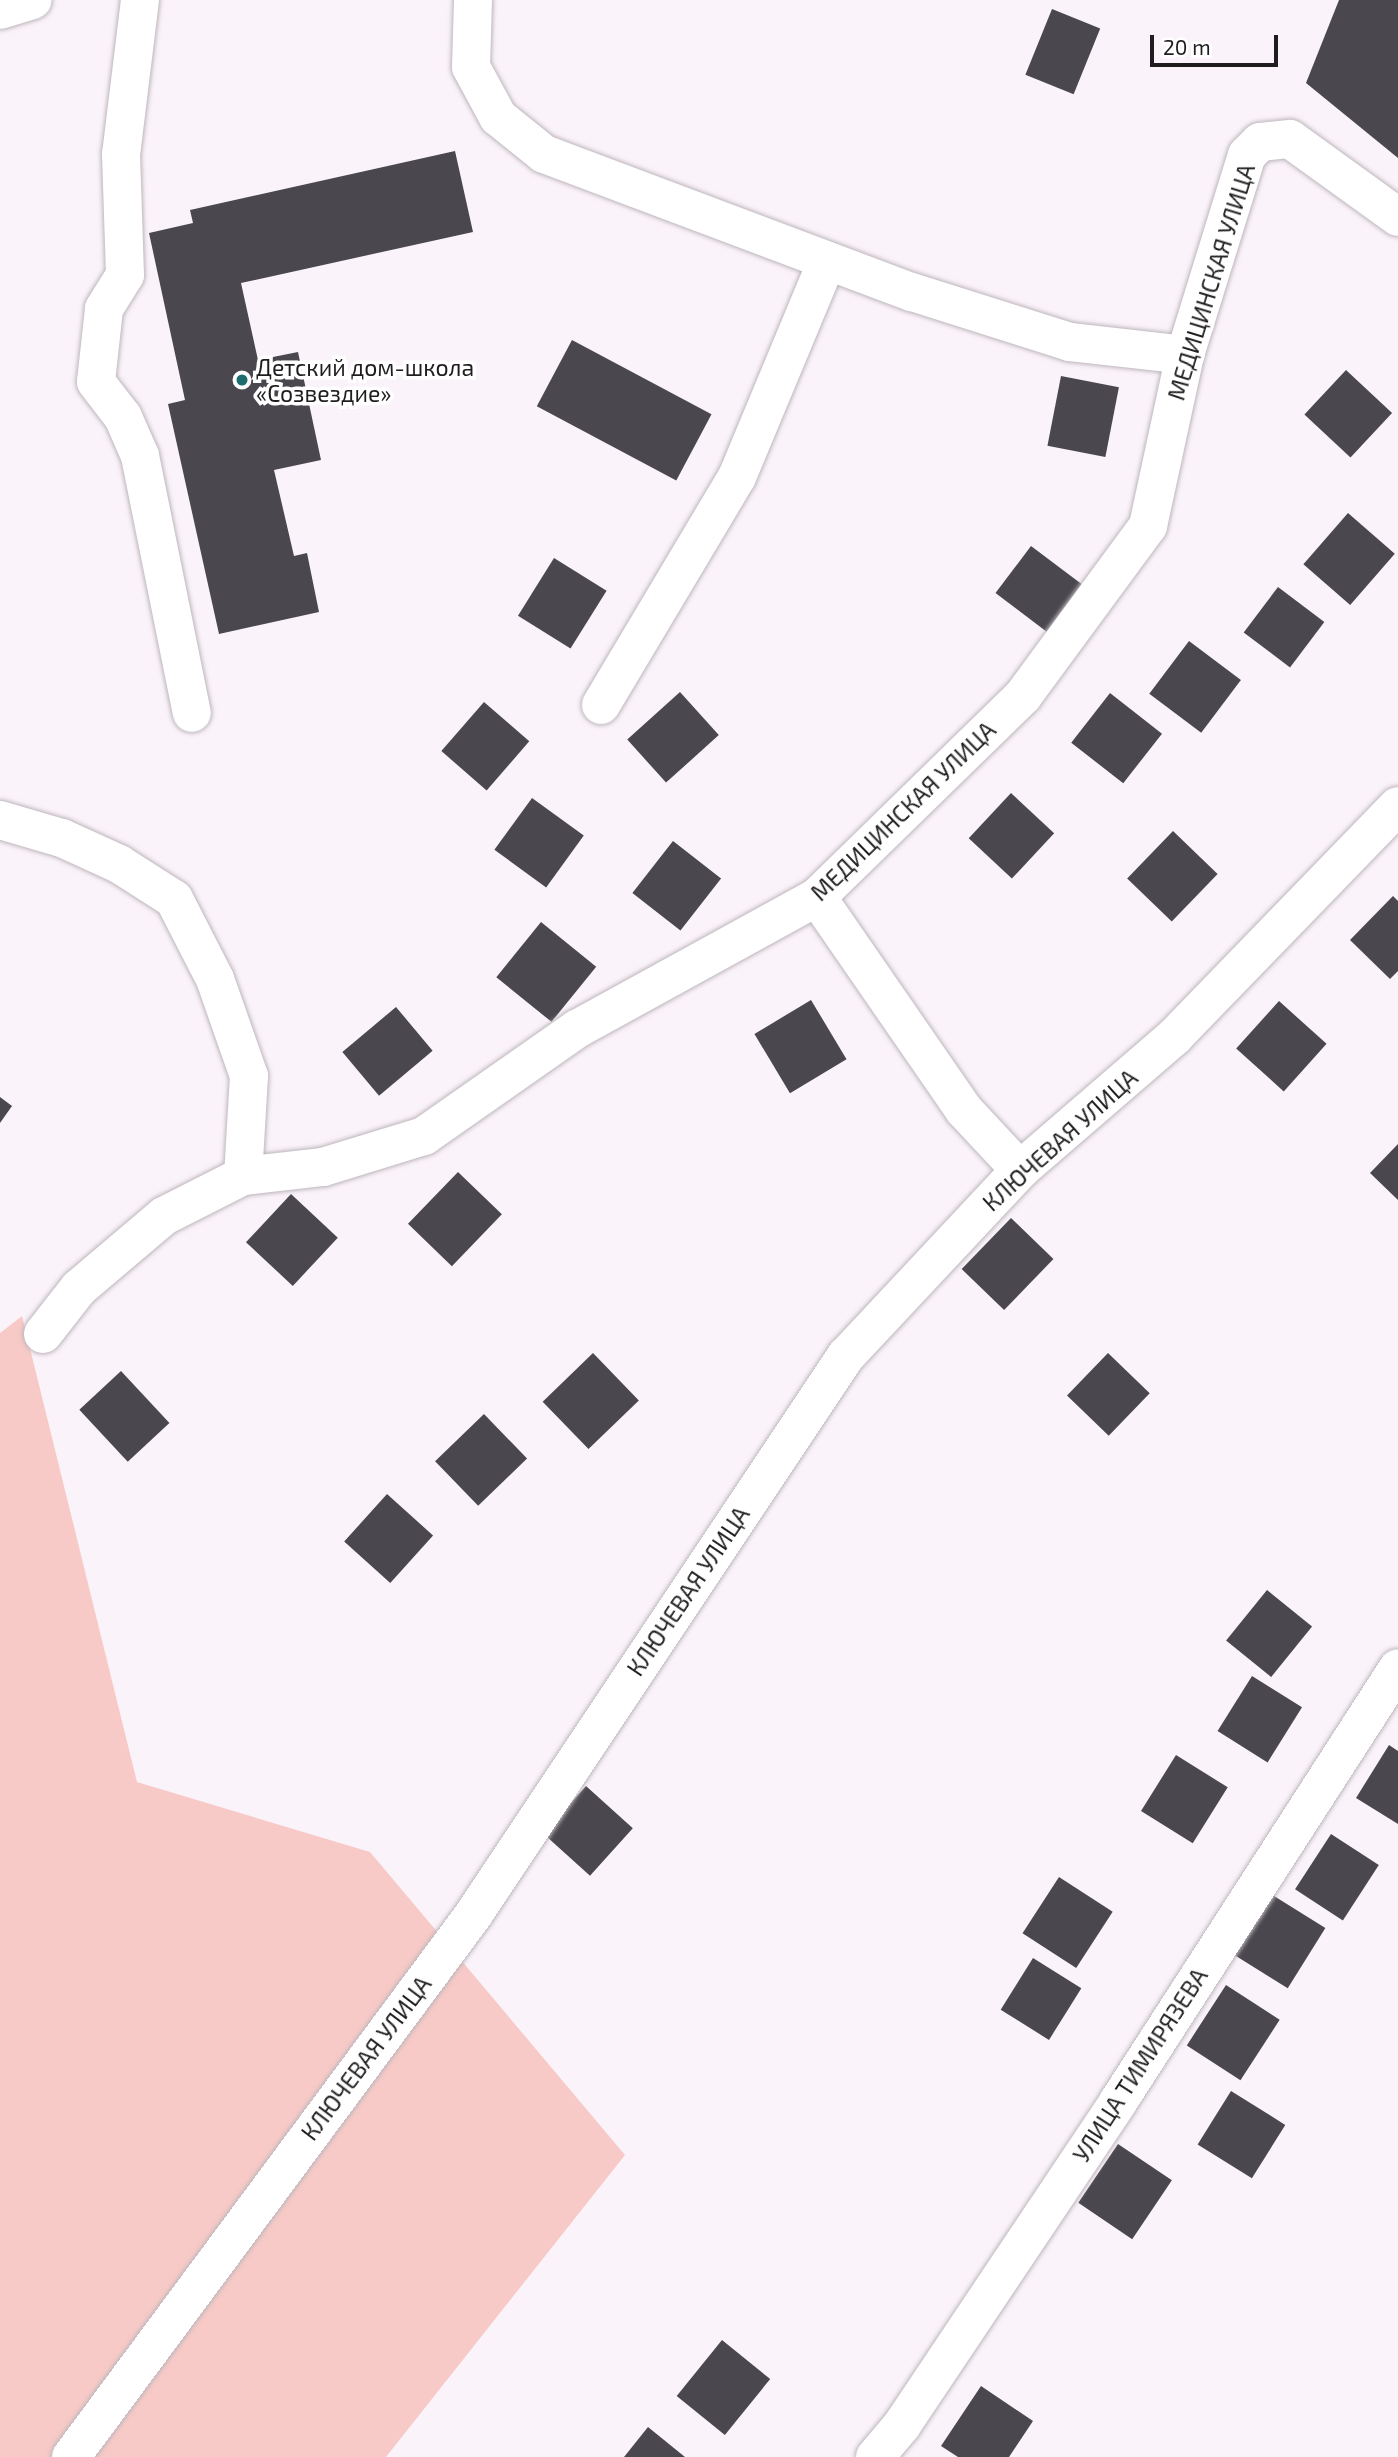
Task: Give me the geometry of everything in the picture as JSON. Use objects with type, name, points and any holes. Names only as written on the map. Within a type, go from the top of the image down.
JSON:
[{"type":"street","points":[[0,10],[32,0]]},
{"type":"street","points":[[140,0],[121,154],[125,275],[104,309],[96,382],[122,416],[140,456],[192,713]]},
{"type":"street","points":[[473,0],[471,67],[498,117],[544,154],[827,261],[1070,342],[1185,355]]},
{"type":"street","name":"МЕДИЦИНСКАЯ УЛИЦА","points":[[43,1334],[79,1288],[163,1216],[243,1176],[323,1167],[425,1136],[577,1029],[817,897],[1023,696],[1148,526],[1185,355],[1247,155],[1260,142],[1290,139],[1398,218]]},
{"type":"street","points":[[601,705],[737,477],[827,261]]},
{"type":"street","name":"КЛЮЧЕВАЯ УЛИЦА","points":[[71,2457],[474,1914],[846,1356],[1020,1170],[1175,1036],[1398,806]]},
{"type":"street","points":[[0,820],[62,838],[119,864],[174,899],[215,979],[249,1076],[243,1176]]},
{"type":"street","points":[[817,897],[964,1110],[1020,1170]]},
{"type":"street","name":"УЛИЦА ТИМИРЯЗЕВА","points":[[875,2457],[902,2425],[1118,2102],[1398,1668]]},
{"type":"shaded area","points":[[22,1316],[137,1782],[370,1852],[625,2155],[386,2457],[0,2457],[0,1333]]},
{"type":"building","points":[[1339,0],[1398,0],[1398,158],[1306,83]]},
{"type":"building","points":[[1052,9],[1100,28],[1074,94],[1025,75]]},
{"type":"building","name":"Детский дом-школа «Созвездие»","points":[[455,151],[473,232],[241,283],[258,360],[298,352],[321,460],[274,470],[294,556],[307,553],[319,612],[219,634],[168,404],[185,400],[149,233],[193,223],[190,210]]},
{"type":"building","points":[[572,340],[712,414],[676,480],[537,406]]},
{"type":"building","points":[[1346,370],[1392,413],[1350,458],[1304,415]]},
{"type":"building","points":[[1061,376],[1119,387],[1105,457],[1047,446]]},
{"type":"building","points":[[1348,513],[1395,554],[1350,605],[1303,564]]},
{"type":"building","points":[[1031,546],[1085,586],[1049,633],[995,593]]},
{"type":"building","points":[[554,558],[607,591],[571,649],[518,616]]},
{"type":"building","points":[[1278,587],[1324,622],[1290,667],[1244,633]]},
{"type":"building","points":[[1189,641],[1241,680],[1201,733],[1149,694]]},
{"type":"building","points":[[680,692],[719,735],[666,783],[627,740]]},
{"type":"building","points":[[1110,693],[1162,734],[1123,783],[1071,743]]},
{"type":"building","points":[[484,702],[529,741],[487,790],[441,751]]},
{"type":"building","points":[[1011,793],[1054,833],[1012,879],[969,838]]},
{"type":"building","points":[[532,798],[584,836],[546,887],[494,850]]},
{"type":"building","points":[[1173,831],[1218,874],[1172,922],[1127,878]]},
{"type":"building","points":[[673,841],[721,879],[680,931],[632,893]]},
{"type":"building","points":[[1393,896],[1398,901],[1398,971],[1390,979],[1350,940]]},
{"type":"building","points":[[541,922],[596,967],[551,1022],[496,977]]},
{"type":"building","points":[[811,1000],[847,1059],[790,1093],[754,1034]]},
{"type":"building","points":[[1279,1001],[1327,1044],[1284,1091],[1236,1049]]},
{"type":"building","points":[[396,1007],[433,1051],[379,1096],[342,1052]]},
{"type":"building","points":[[0,1097],[12,1106],[0,1123]]},
{"type":"building","points":[[1398,1144],[1398,1200],[1370,1173]]},
{"type":"building","points":[[458,1172],[502,1214],[452,1266],[408,1224]]},
{"type":"building","points":[[291,1194],[338,1238],[293,1286],[246,1242]]},
{"type":"building","points":[[1011,1218],[1053,1259],[1004,1310],[962,1269]]},
{"type":"building","points":[[593,1353],[639,1400],[588,1449],[543,1402]]},
{"type":"building","points":[[1108,1353],[1150,1393],[1109,1436],[1067,1395]]},
{"type":"building","points":[[121,1371],[169,1423],[128,1462],[79,1410]]},
{"type":"building","points":[[484,1414],[527,1459],[478,1506],[435,1461]]},
{"type":"building","points":[[387,1494],[433,1535],[390,1583],[344,1542]]},
{"type":"building","points":[[1267,1590],[1312,1627],[1271,1677],[1226,1641]]},
{"type":"building","points":[[1252,1676],[1302,1707],[1268,1762],[1218,1731]]},
{"type":"building","points":[[1389,1745],[1398,1751],[1398,1824],[1356,1798]]},
{"type":"building","points":[[1176,1755],[1228,1787],[1193,1843],[1141,1811]]},
{"type":"building","points":[[586,1786],[633,1828],[590,1876],[543,1834]]},
{"type":"building","points":[[1331,1834],[1379,1865],[1343,1920],[1295,1889]]},
{"type":"building","points":[[1059,1877],[1113,1912],[1076,1968],[1023,1933]]},
{"type":"building","points":[[1266,1891],[1325,1928],[1288,1988],[1228,1951]]},
{"type":"building","points":[[1033,1958],[1081,1988],[1049,2040],[1001,2010]]},
{"type":"building","points":[[1226,1985],[1280,2020],[1240,2080],[1187,2045]]},
{"type":"building","points":[[1231,2091],[1285,2125],[1252,2178],[1198,2144]]},
{"type":"building","points":[[1118,2144],[1172,2180],[1132,2239],[1078,2203]]},
{"type":"building","points":[[722,2340],[770,2379],[725,2435],[677,2396]]},
{"type":"building","points":[[981,2386],[1033,2421],[1009,2457],[958,2457],[941,2446]]},
{"type":"building","points":[[648,2427],[685,2457],[624,2457]]},
{"type":"place","name":"Детский дом-школа «Созвездие»","points":[[242,380]]}]
